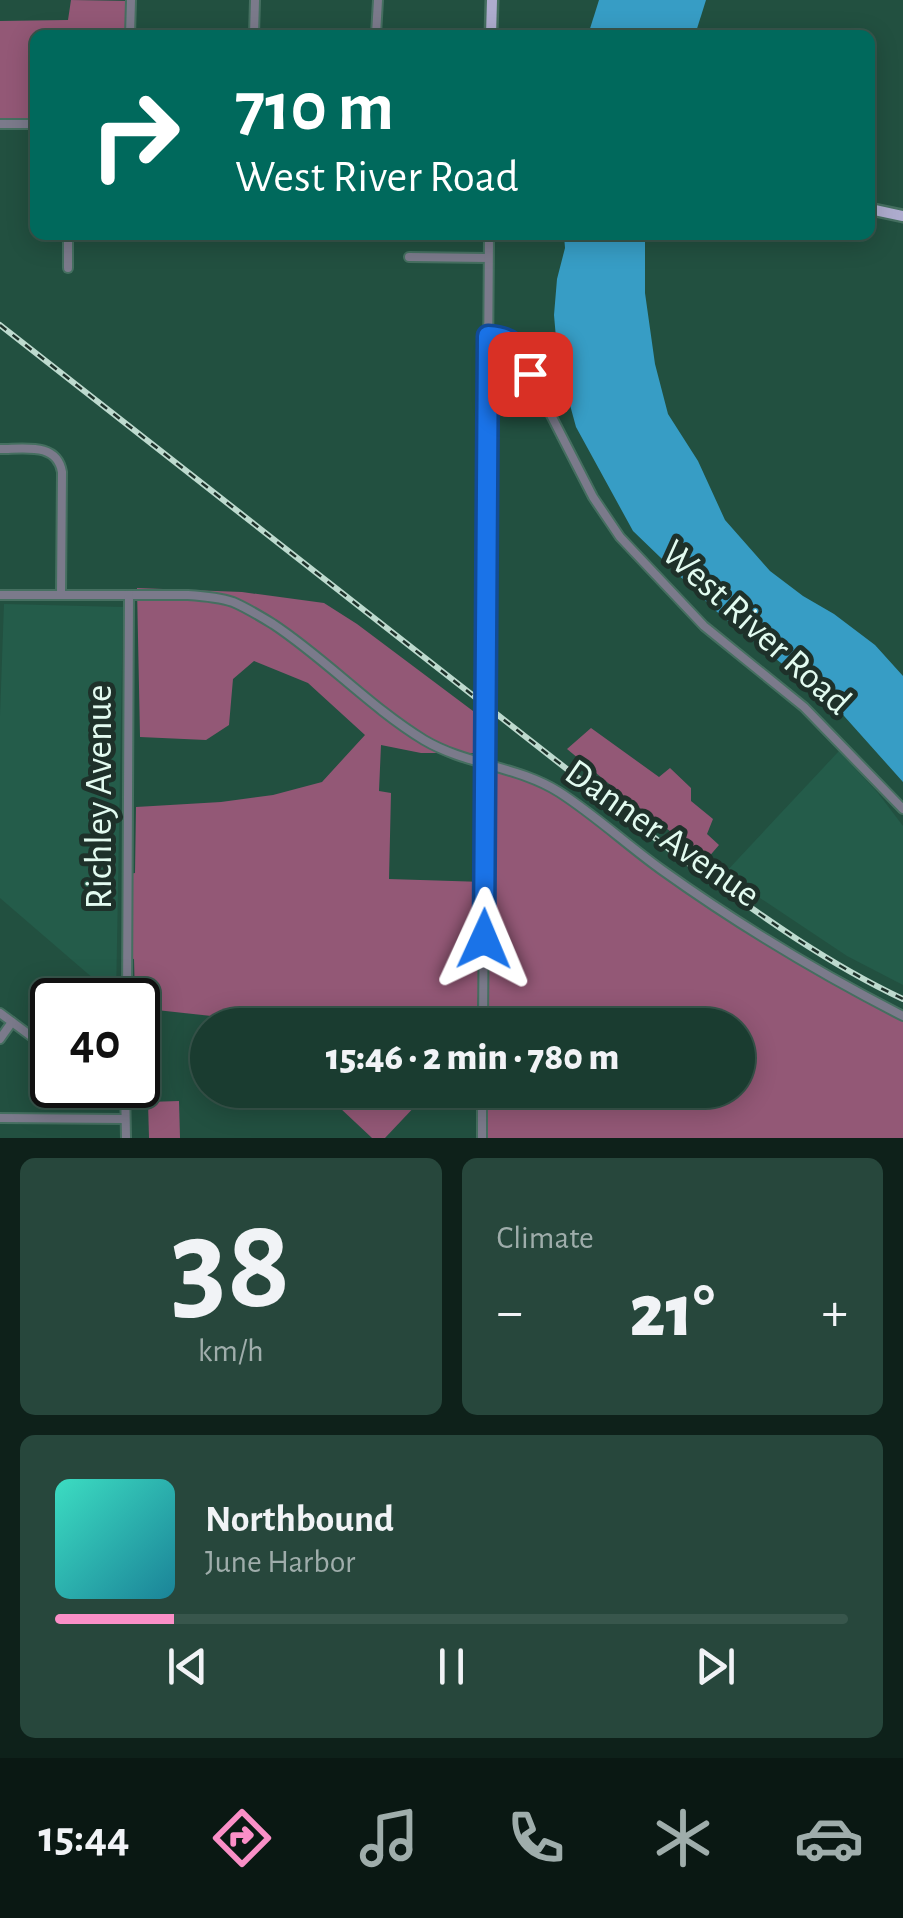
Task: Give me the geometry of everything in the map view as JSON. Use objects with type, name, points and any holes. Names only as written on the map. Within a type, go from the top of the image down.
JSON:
[{"type":"main road","points":[[491,30],[492,0]]},
{"type":"main road","points":[[875,210],[903,216]]},
{"type":"street","points":[[130,30],[131,0]]},
{"type":"street","points":[[254,30],[255,0]]},
{"type":"street","points":[[376,30],[378,0]]},
{"type":"street","points":[[0,124],[30,124]]},
{"type":"street","points":[[68,240],[68,268]]},
{"type":"street","points":[[483,1008],[488,240]]},
{"type":"street","points":[[409,257],[488,258]]},
{"type":"street","name":"West River Road","points":[[488,336],[506,338],[514,344],[593,497],[635,554],[704,626],[831,733],[903,809]]},
{"type":"street","points":[[0,449],[42,449],[57,458],[62,472],[60,595]]},
{"type":"street","name":"Danner Avenue","points":[[0,595],[198,596],[240,605],[296,640],[410,730],[443,750],[523,775],[559,792],[659,868],[754,932],[903,1016]]},
{"type":"street","name":"Richley Avenue","points":[[126,978],[129,595]]},
{"type":"street","points":[[0,1013],[30,1035]]},
{"type":"street","points":[[0,1038],[12,1022]]},
{"type":"street","points":[[125,1108],[126,1138]]},
{"type":"street","points":[[482,1108],[482,1138]]},
{"type":"street","points":[[0,1118],[125,1119]]},
{"type":"shaded area","points":[[71,0],[131,1],[130,30],[30,30],[30,124],[0,124],[0,21],[68,20]]},
{"type":"shaded area","points":[[137,588],[242,592],[324,603],[473,711],[474,753],[421,753],[381,745],[379,791],[391,793],[389,879],[484,882],[486,765],[550,787],[692,891],[903,1016],[903,1138],[482,1138],[482,1108],[755,1108],[755,1008],[482,1008],[480,967],[477,1008],[190,1008],[190,1014],[160,1010],[160,978],[134,978],[134,959],[127,958],[127,874],[135,873],[136,807],[221,802],[273,795],[322,782],[365,735],[308,683],[254,661],[233,679],[229,725],[206,740],[140,737]]},
{"type":"shaded area","points":[[4,604],[123,607],[116,978],[93,978],[0,898]]},
{"type":"shaded area","points":[[591,728],[659,777],[670,768],[691,788],[691,801],[713,819],[707,834],[719,845],[707,859],[567,749]]},
{"type":"shaded area","points":[[839,751],[903,826],[903,985],[847,956],[724,874]]},
{"type":"shaded area","points":[[179,1101],[180,1138],[149,1138],[148,1108],[160,1108],[160,1102]]},
{"type":"shaded area","points":[[340,1108],[413,1108],[385,1138],[372,1138]]},
{"type":"water","points":[[599,0],[706,0],[697,30],[590,30]]},
{"type":"water","points":[[564,240],[645,240],[645,293],[655,364],[668,414],[698,461],[725,520],[770,571],[875,645],[903,676],[903,782],[836,707],[716,611],[633,531],[576,427],[558,361],[554,315]]},
{"type":"railway","points":[[0,325],[674,853],[814,950],[903,999]]},
{"type":"route","points":[[484,939],[488,336],[510,340],[530,374]]}]
